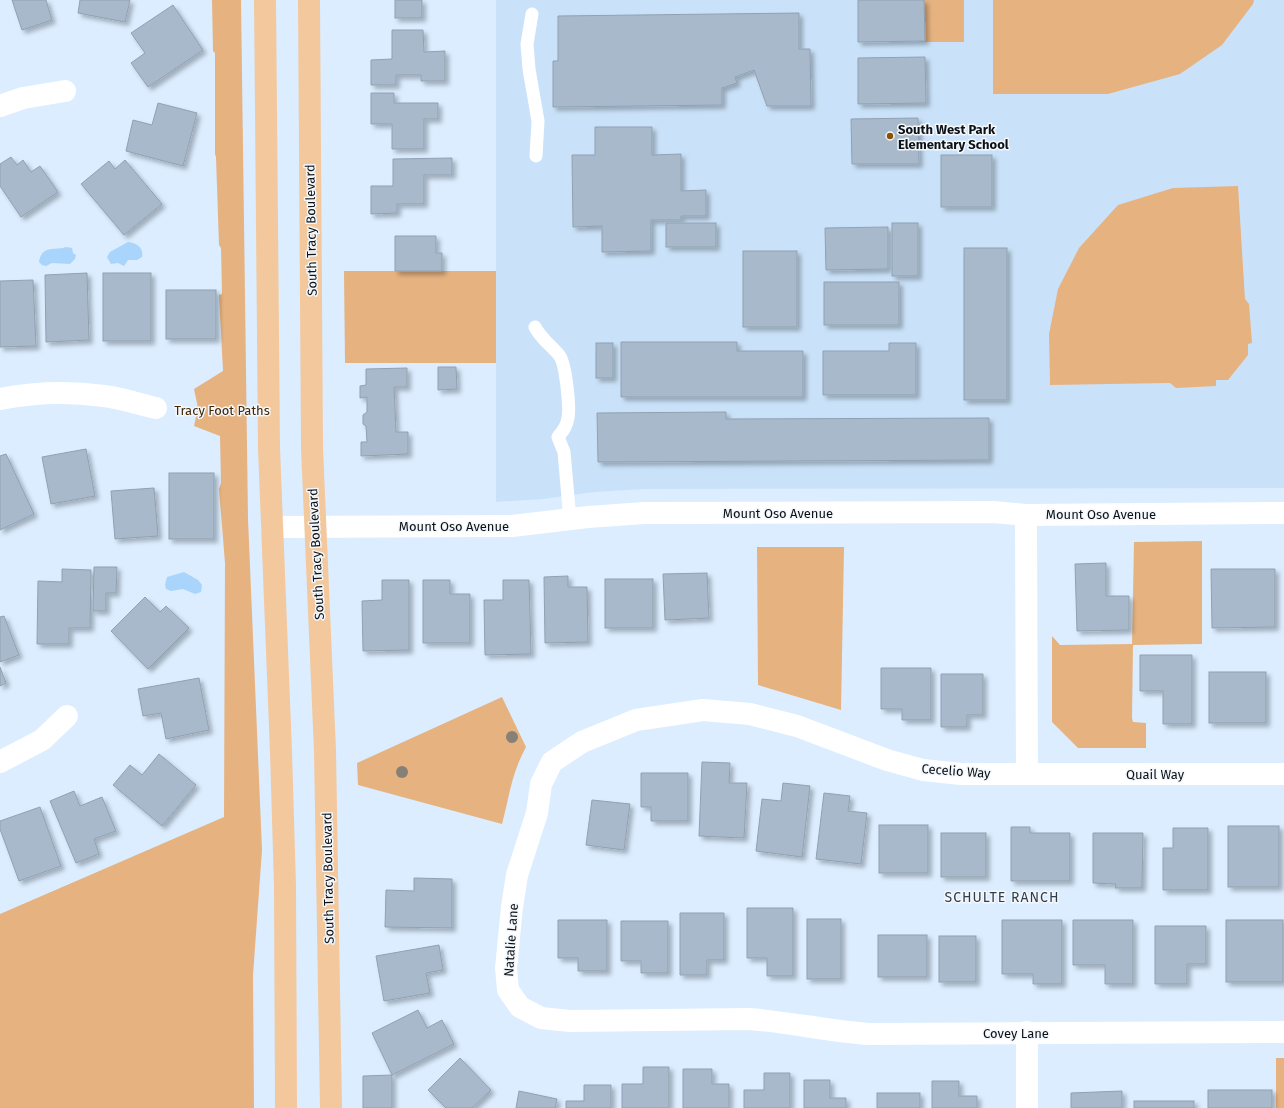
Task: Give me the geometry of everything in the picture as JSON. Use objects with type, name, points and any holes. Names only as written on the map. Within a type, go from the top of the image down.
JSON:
[{"type":"main road","points":[[265,0],[269,448],[282,775],[286,1108]]},
{"type":"main road","name":"South Tracy Boulevard","points":[[309,0],[312,448],[325,751],[331,1108]]},
{"type":"street","points":[[0,106],[23,98],[65,91]]},
{"type":"street","points":[[0,400],[27,394],[66,393],[105,396],[156,408]]},
{"type":"street","name":"Mount Oso Avenue","points":[[272,527],[512,526],[644,513],[993,512],[1026,515],[1284,513]]},
{"type":"street","points":[[1026,515],[1027,774]]},
{"type":"street","name":"Cecelio Way","points":[[636,720],[703,710],[750,714],[797,726],[887,760],[923,770],[961,774],[1027,774]]},
{"type":"street","points":[[0,762],[42,740],[67,716]]},
{"type":"street","name":"Natalie Lane","points":[[636,720],[582,742],[552,762],[541,784],[537,813],[517,875],[512,907],[506,968],[508,990],[520,1007],[541,1018],[570,1021],[749,1019]]},
{"type":"street","name":"Quail Way","points":[[1027,774],[1284,774]]},
{"type":"street","name":"Covey Lane","points":[[749,1019],[775,1021],[833,1032],[869,1034],[1027,1032],[1284,1032]]},
{"type":"street","points":[[1027,1032],[1027,1108]]},
{"type":"lane","points":[[532,14],[527,50],[538,121],[536,156]]},
{"type":"lane","points":[[535,327],[543,340],[560,356],[565,366],[569,417],[565,428],[558,438],[564,452],[570,520]]},
{"type":"shaded area","name":"South West Park Elementary School","points":[[496,0],[1284,0],[1284,488],[646,489],[594,492],[543,499],[496,502]]},
{"type":"green space","name":"Tracy Foot Paths","points":[[212,0],[241,0],[248,519],[262,850],[253,975],[254,1108],[0,1108],[0,914],[224,817],[225,563],[219,489],[221,483],[220,436],[194,426],[198,408],[194,389],[223,371],[219,295],[222,294],[221,248],[219,245],[215,154],[215,53],[213,51]]},
{"type":"green space","points":[[919,0],[964,0],[964,42],[919,42]]},
{"type":"green space","points":[[993,0],[1254,0],[1253,4],[1222,45],[1180,74],[1108,94],[993,94]]},
{"type":"green space","points":[[1238,186],[1245,299],[1249,304],[1252,343],[1248,344],[1248,355],[1228,380],[1216,380],[1216,386],[1176,388],[1170,383],[1050,385],[1049,334],[1058,289],[1079,248],[1118,205],[1173,188]]},
{"type":"green space","points":[[344,271],[496,271],[496,363],[345,363]]},
{"type":"green space","points":[[1202,541],[1202,644],[1133,645],[1132,718],[1133,722],[1146,723],[1146,748],[1078,748],[1052,722],[1052,636],[1060,645],[1132,644],[1134,542]]},
{"type":"green space","points":[[757,547],[844,547],[841,710],[758,685]]},
{"type":"green space","points":[[502,697],[526,747],[511,785],[502,824],[358,785],[357,763]]},
{"type":"green space","points":[[1276,1058],[1284,1058],[1284,1108],[1276,1108]]},
{"type":"water","points":[[128,242],[139,246],[142,251],[142,257],[137,260],[128,260],[124,266],[118,263],[111,264],[107,257],[110,252]]},
{"type":"water","points":[[66,247],[72,248],[73,253],[76,255],[75,259],[70,264],[52,263],[46,266],[39,262],[41,256],[46,250]]},
{"type":"water","points":[[184,572],[198,580],[202,585],[201,592],[195,594],[183,589],[171,591],[166,589],[165,585],[167,577]]},
{"type":"building","points":[[12,0],[46,0],[52,20],[22,30]]},
{"type":"building","points":[[80,0],[130,0],[125,22],[78,13]]},
{"type":"building","points":[[395,0],[422,0],[422,18],[395,18]]},
{"type":"building","points":[[858,0],[924,0],[925,41],[858,42]]},
{"type":"building","points":[[173,5],[203,50],[148,87],[131,63],[145,53],[131,33]]},
{"type":"building","points":[[799,13],[799,49],[810,49],[811,106],[767,106],[754,70],[735,77],[737,83],[722,88],[722,105],[553,107],[553,61],[558,61],[558,16]]},
{"type":"building","points":[[392,30],[423,30],[424,52],[445,51],[445,81],[421,81],[421,75],[396,75],[396,85],[371,85],[371,60],[392,59]]},
{"type":"building","points":[[925,57],[926,103],[858,104],[858,58]]},
{"type":"building","points":[[371,93],[394,93],[394,103],[438,103],[438,119],[424,119],[424,149],[392,149],[392,124],[371,124]]},
{"type":"building","points":[[158,103],[197,113],[183,166],[126,151],[133,120],[152,125]]},
{"type":"building","points":[[918,118],[919,164],[852,164],[851,119]]},
{"type":"building","points":[[595,127],[652,127],[652,155],[681,154],[681,191],[706,190],[706,216],[681,216],[681,220],[651,220],[651,251],[602,252],[602,226],[573,227],[572,155],[595,155]]},
{"type":"building","points":[[941,155],[992,155],[992,207],[941,207]]},
{"type":"building","points":[[11,157],[17,165],[23,160],[31,172],[40,166],[58,192],[21,217],[0,186],[0,164]]},
{"type":"building","points":[[452,158],[452,175],[424,175],[424,204],[397,204],[397,213],[371,214],[371,186],[393,186],[393,159]]},
{"type":"building","points":[[125,160],[162,204],[124,235],[81,184],[109,161],[115,169]]},
{"type":"building","points":[[666,223],[716,223],[716,247],[666,247]]},
{"type":"building","points":[[892,223],[918,223],[918,276],[892,276]]},
{"type":"building","points":[[888,227],[888,269],[826,270],[825,228]]},
{"type":"building","points":[[395,236],[436,236],[436,253],[442,253],[442,271],[395,271]]},
{"type":"building","points":[[964,248],[1007,248],[1007,400],[964,400]]},
{"type":"building","points":[[743,251],[797,251],[797,327],[743,327]]},
{"type":"building","points":[[87,273],[89,340],[46,342],[45,275]]},
{"type":"building","points":[[103,273],[151,273],[151,341],[103,341]]},
{"type":"building","points":[[33,280],[36,346],[0,347],[0,281]]},
{"type":"building","points":[[824,282],[899,282],[899,325],[824,325]]},
{"type":"building","points":[[166,290],[216,290],[216,339],[166,339]]},
{"type":"building","points":[[621,342],[737,342],[737,351],[803,351],[803,397],[621,397]]},
{"type":"building","points":[[596,343],[613,343],[613,378],[596,378]]},
{"type":"building","points":[[889,343],[916,343],[916,395],[823,395],[823,351],[889,351]]},
{"type":"building","points":[[438,367],[456,367],[457,389],[438,390]]},
{"type":"building","points":[[407,368],[407,387],[394,387],[396,432],[408,432],[408,454],[361,456],[361,442],[367,442],[366,426],[363,424],[363,415],[367,412],[367,397],[360,398],[360,386],[366,385],[366,369]]},
{"type":"building","points":[[726,412],[726,419],[989,418],[989,460],[598,462],[597,413]]},
{"type":"building","points":[[86,449],[95,496],[51,504],[42,457]]},
{"type":"building","points":[[6,454],[34,514],[0,530],[0,456]]},
{"type":"building","points":[[169,473],[214,473],[214,539],[169,539]]},
{"type":"building","points":[[154,488],[158,536],[115,539],[111,491]]},
{"type":"building","points":[[1106,563],[1106,596],[1129,596],[1129,630],[1077,631],[1075,564]]},
{"type":"building","points":[[94,567],[117,567],[116,593],[106,593],[106,611],[93,611]]},
{"type":"building","points":[[62,569],[91,570],[90,628],[69,628],[69,644],[37,644],[38,581],[62,582]]},
{"type":"building","points":[[1211,569],[1275,569],[1275,627],[1212,628]]},
{"type":"building","points":[[707,573],[709,618],[665,620],[663,574]]},
{"type":"building","points":[[568,576],[568,587],[587,587],[588,642],[545,643],[544,577]]},
{"type":"building","points":[[605,579],[653,579],[653,628],[605,628]]},
{"type":"building","points":[[382,580],[409,580],[409,650],[363,651],[362,601],[382,600]]},
{"type":"building","points":[[423,580],[450,580],[450,594],[470,594],[470,643],[423,643]]},
{"type":"building","points":[[503,580],[529,580],[531,654],[485,655],[484,600],[503,600]]},
{"type":"building","points":[[145,597],[160,612],[166,606],[189,628],[148,669],[111,631]]},
{"type":"building","points":[[4,616],[19,655],[0,662],[0,617]]},
{"type":"building","points":[[1140,655],[1192,655],[1192,724],[1163,724],[1163,691],[1140,691]]},
{"type":"building","points":[[0,667],[6,683],[0,686]]},
{"type":"building","points":[[881,668],[931,668],[931,720],[902,720],[902,709],[881,709]]},
{"type":"building","points":[[1209,672],[1266,672],[1266,723],[1209,723]]},
{"type":"building","points":[[941,674],[983,674],[983,715],[967,715],[967,727],[941,727]]},
{"type":"building","points":[[199,678],[209,730],[166,739],[161,713],[143,716],[138,689]]},
{"type":"building","points":[[159,754],[196,785],[162,826],[113,785],[130,765],[142,775]]},
{"type":"building","points":[[702,762],[730,763],[729,783],[747,783],[744,838],[699,836]]},
{"type":"building","points":[[641,773],[688,773],[688,821],[651,821],[651,807],[641,807]]},
{"type":"building","points":[[783,783],[810,786],[802,857],[756,851],[762,799],[781,801]]},
{"type":"building","points":[[74,791],[80,806],[102,797],[116,831],[94,839],[99,854],[76,863],[50,801]]},
{"type":"building","points":[[824,793],[850,796],[848,811],[867,813],[861,864],[816,859]]},
{"type":"building","points":[[592,800],[630,804],[624,850],[586,845]]},
{"type":"building","points":[[40,807],[61,866],[19,881],[0,829],[0,821]]},
{"type":"building","points":[[879,825],[928,825],[928,873],[879,873]]},
{"type":"building","points":[[1228,826],[1279,826],[1279,887],[1228,887]]},
{"type":"building","points":[[1011,827],[1030,827],[1030,833],[1070,833],[1070,881],[1011,881]]},
{"type":"building","points":[[1173,828],[1208,828],[1208,890],[1163,890],[1163,848],[1173,848]]},
{"type":"building","points":[[941,833],[986,833],[986,877],[941,877]]},
{"type":"building","points":[[1093,833],[1143,833],[1142,888],[1115,888],[1116,884],[1093,883]]},
{"type":"building","points":[[414,878],[452,879],[452,928],[385,927],[386,890],[414,891]]},
{"type":"building","points":[[747,908],[793,908],[793,976],[767,976],[767,958],[747,958]]},
{"type":"building","points":[[680,913],[724,913],[724,960],[707,960],[707,975],[680,975]]},
{"type":"building","points":[[807,919],[841,919],[841,979],[807,979]]},
{"type":"building","points":[[558,920],[607,920],[607,971],[578,971],[578,958],[558,958]]},
{"type":"building","points":[[1002,920],[1062,920],[1062,984],[1033,984],[1033,974],[1002,974]]},
{"type":"building","points":[[1073,920],[1133,920],[1133,984],[1105,984],[1105,965],[1073,965]]},
{"type":"building","points":[[1226,920],[1283,920],[1283,982],[1226,982]]},
{"type":"building","points":[[621,921],[668,921],[668,973],[641,973],[641,961],[621,961]]},
{"type":"building","points":[[1155,926],[1206,926],[1206,964],[1187,964],[1187,984],[1155,984]]},
{"type":"building","points":[[878,935],[927,935],[927,977],[878,977]]},
{"type":"building","points":[[939,936],[976,936],[976,982],[939,982]]},
{"type":"building","points":[[439,945],[443,970],[426,973],[430,993],[384,1001],[376,956]]},
{"type":"building","points":[[418,1010],[427,1028],[442,1020],[454,1044],[392,1075],[372,1033]]},
{"type":"building","points":[[460,1058],[491,1090],[472,1108],[446,1108],[428,1090]]},
{"type":"building","points":[[643,1067],[669,1067],[669,1108],[622,1108],[622,1084],[643,1084]]},
{"type":"building","points":[[683,1069],[712,1069],[712,1084],[729,1084],[729,1108],[683,1108]]},
{"type":"building","points":[[764,1073],[790,1073],[790,1108],[744,1108],[744,1090],[764,1090]]},
{"type":"building","points":[[392,1075],[392,1108],[363,1108],[363,1076]]},
{"type":"building","points":[[804,1080],[830,1080],[830,1098],[846,1098],[846,1108],[804,1108]]},
{"type":"building","points":[[932,1081],[959,1081],[959,1096],[977,1096],[977,1108],[932,1108]]},
{"type":"building","points":[[584,1085],[611,1085],[611,1108],[566,1108],[566,1101],[584,1101]]},
{"type":"building","points":[[1208,1090],[1272,1090],[1272,1108],[1208,1108]]},
{"type":"building","points":[[519,1091],[557,1099],[555,1108],[516,1108]]},
{"type":"building","points":[[1122,1091],[1122,1108],[1071,1108],[1071,1093]]},
{"type":"building","points":[[877,1093],[920,1093],[920,1108],[877,1108]]},
{"type":"building","points":[[1134,1101],[1194,1101],[1194,1108],[1134,1108]]},
{"type":"place","name":"South West Park Elementary School","points":[[890,136]]},
{"type":"district","name":"SCHULTE RANCH","points":[[1002,897]]}]
